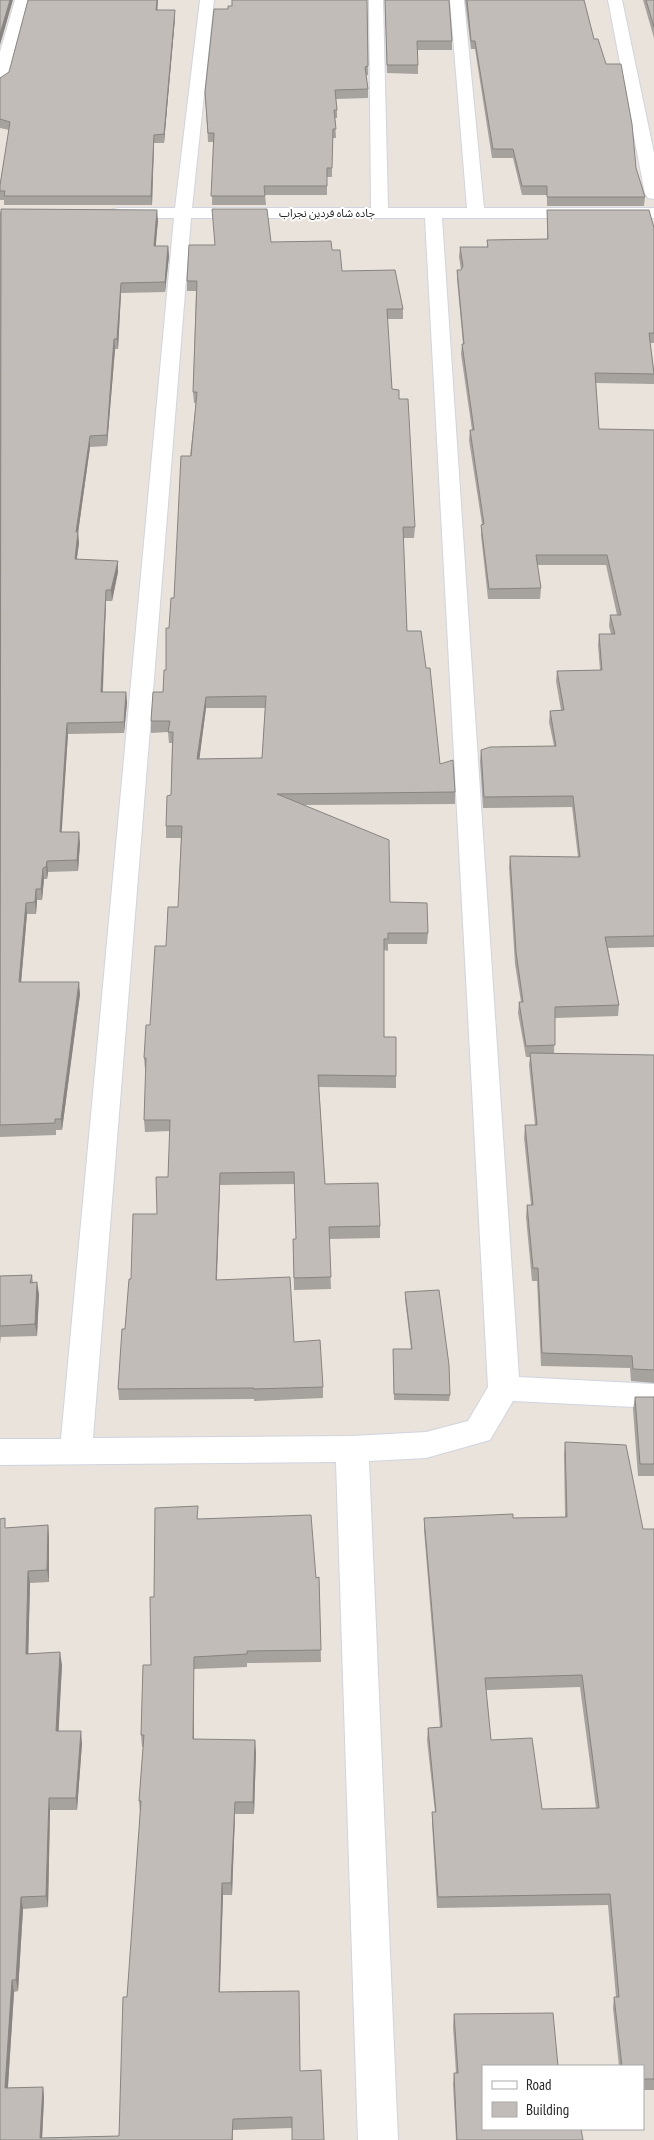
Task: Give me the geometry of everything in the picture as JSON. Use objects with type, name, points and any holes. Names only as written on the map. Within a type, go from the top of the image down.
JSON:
[{"type":"street","points":[[0,80],[22,0]]},
{"type":"street","points":[[76,1450],[183,213],[206,0]]},
{"type":"street","points":[[376,0],[380,213]]},
{"type":"street","points":[[457,0],[476,213]]},
{"type":"street","points":[[615,0],[654,194]]},
{"type":"street","name":"جاده شاه فردین نجراب","points":[[106,213],[654,213]]},
{"type":"street","points":[[0,1452],[352,1449],[426,1446],[479,1431],[504,1388],[433,213]]},
{"type":"street","points":[[504,1388],[654,1396]]},
{"type":"street","points":[[352,1449],[378,2140]]},
{"type":"building","points":[[0,0],[10,0],[0,34]]},
{"type":"building","points":[[28,0],[157,0],[156,10],[175,10],[164,134],[154,135],[151,196],[4,196],[5,191],[0,191],[10,122],[0,119],[0,78],[9,72]]},
{"type":"building","points":[[232,0],[367,0],[368,66],[365,67],[368,89],[335,90],[337,110],[334,110],[336,129],[333,129],[332,168],[327,168],[327,186],[264,186],[265,196],[211,196],[214,133],[208,133],[205,92],[214,9],[228,9],[228,6],[232,6]]},
{"type":"building","points":[[385,0],[449,0],[452,41],[417,41],[418,65],[387,65]]},
{"type":"building","points":[[467,0],[584,0],[594,39],[598,39],[606,64],[621,64],[632,124],[636,168],[645,197],[547,197],[547,186],[522,186],[513,149],[493,149],[475,41],[471,41]]},
{"type":"building","points":[[646,0],[654,0],[654,27]]},
{"type":"building","points":[[1,209],[157,210],[154,246],[168,246],[165,282],[121,283],[117,339],[114,339],[107,435],[90,436],[76,532],[78,532],[75,559],[118,561],[111,590],[106,590],[101,692],[126,692],[124,722],[67,723],[60,832],[79,832],[77,860],[47,861],[46,867],[43,868],[41,889],[36,889],[35,902],[26,903],[19,982],[79,982],[61,1119],[55,1119],[55,1123],[0,1125]]},
{"type":"building","points":[[212,209],[267,209],[271,242],[331,241],[332,250],[340,250],[342,271],[395,270],[403,309],[387,309],[392,389],[399,390],[399,399],[408,399],[415,527],[403,527],[407,631],[421,631],[426,668],[430,668],[440,764],[453,760],[455,792],[277,794],[389,840],[390,902],[427,903],[428,933],[388,933],[388,939],[384,939],[384,1037],[396,1037],[396,1076],[318,1075],[325,1184],[378,1183],[380,1226],[329,1227],[331,1277],[294,1278],[293,1239],[296,1239],[294,1172],[220,1173],[216,1280],[290,1277],[294,1342],[320,1340],[323,1387],[118,1389],[122,1329],[125,1329],[129,1279],[131,1279],[133,1214],[157,1214],[156,1177],[168,1177],[170,1120],[144,1120],[146,1058],[144,1058],[146,1025],[150,1025],[155,946],[166,946],[168,907],[178,907],[182,826],[166,826],[167,796],[171,795],[173,732],[168,732],[170,721],[151,721],[153,692],[163,692],[164,670],[166,670],[166,628],[169,628],[171,598],[174,598],[181,456],[191,456],[197,392],[193,392],[197,281],[187,281],[189,245],[215,245]],"holes":[[[266,696],[262,758],[197,759],[206,697]]]},
{"type":"building","points":[[547,210],[649,210],[654,228],[654,333],[649,333],[654,374],[595,373],[599,429],[654,430],[654,936],[605,937],[619,1005],[555,1007],[555,1045],[526,1046],[519,1002],[523,1002],[516,952],[510,856],[580,857],[573,796],[484,797],[481,750],[490,747],[556,746],[550,711],[564,710],[557,671],[602,670],[599,634],[615,634],[610,615],[621,615],[607,555],[536,555],[541,588],[489,589],[481,525],[484,524],[470,430],[474,430],[462,344],[464,344],[457,270],[461,270],[463,266],[460,247],[488,247],[487,240],[548,239]]},
{"type":"building","points":[[530,1053],[654,1055],[654,1370],[633,1369],[632,1356],[542,1353],[538,1268],[533,1268],[527,1205],[533,1205],[525,1125],[537,1125]]},
{"type":"building","points":[[32,1275],[30,1283],[37,1282],[35,1324],[0,1326],[0,1276]]},
{"type":"building","points":[[439,1290],[449,1365],[450,1395],[394,1394],[393,1349],[412,1349],[405,1292]]},
{"type":"building","points":[[635,1397],[654,1397],[654,1464],[640,1464]]},
{"type":"building","points":[[565,1442],[626,1445],[643,1529],[654,1529],[654,2079],[644,2079],[644,2065],[622,2065],[614,1997],[619,1997],[610,1894],[438,1897],[432,1812],[436,1812],[428,1728],[442,1727],[424,1518],[513,1514],[513,1518],[567,1517]],"holes":[[[582,1675],[599,1808],[542,1809],[532,1738],[491,1740],[485,1678]]]},
{"type":"building","points":[[198,1506],[197,1519],[311,1515],[316,1578],[319,1577],[321,1650],[247,1651],[247,1654],[194,1657],[193,1739],[255,1740],[253,1802],[235,1802],[231,1883],[222,1883],[219,1992],[299,1991],[300,2071],[321,2070],[324,2140],[292,2140],[292,2117],[233,2119],[232,2140],[0,2140],[0,1519],[5,1518],[5,1528],[48,1525],[47,1570],[28,1571],[26,1654],[60,1652],[56,1731],[81,1731],[76,1798],[49,1798],[46,1896],[21,1897],[16,1980],[12,1980],[5,2088],[43,2087],[40,2138],[119,2136],[123,1997],[127,1997],[141,1801],[139,1801],[144,1735],[141,1735],[143,1665],[151,1665],[150,1597],[154,1597],[155,1508]]},
{"type":"building","points":[[553,2013],[558,2065],[482,2065],[482,2130],[581,2130],[583,2140],[457,2140],[454,2073],[458,2073],[454,2014]]}]
